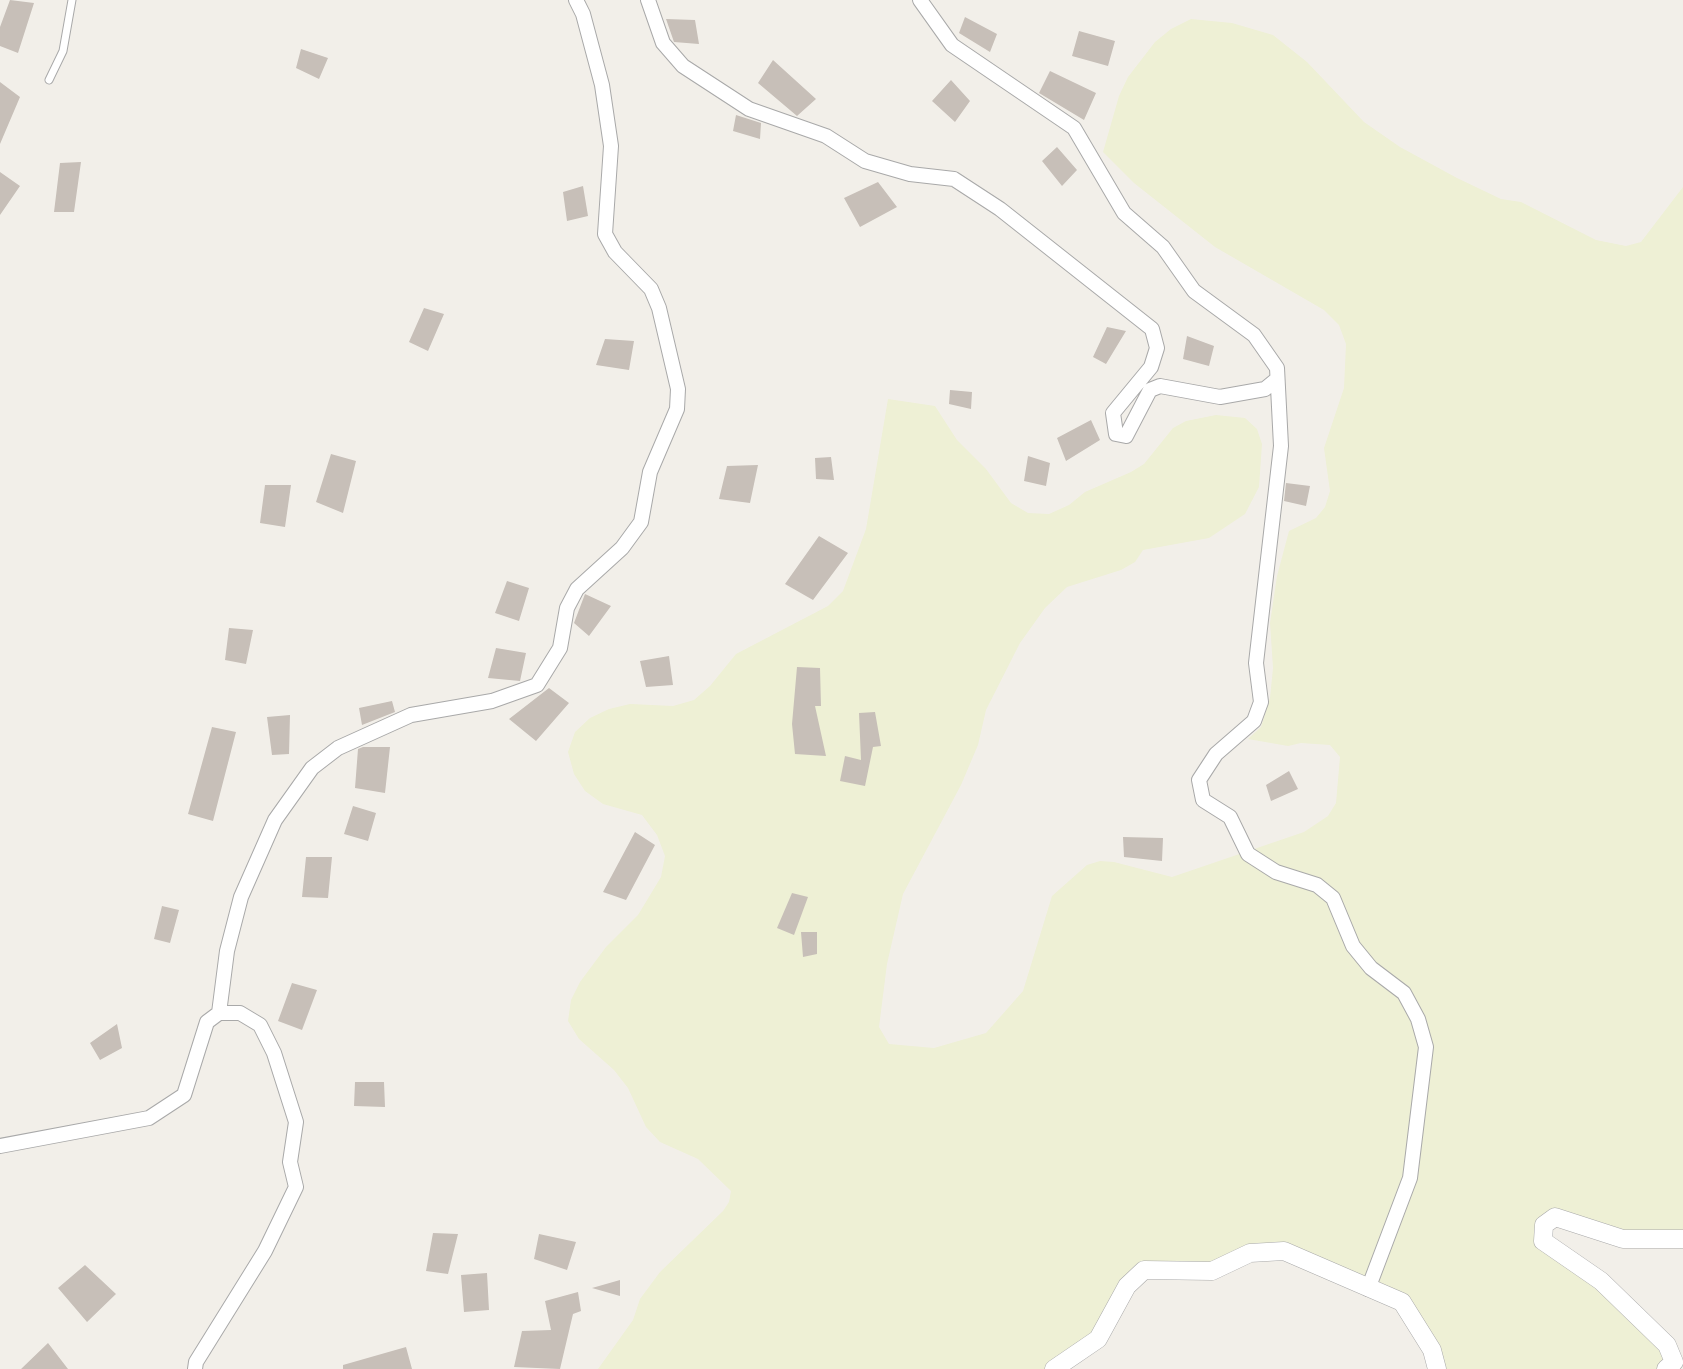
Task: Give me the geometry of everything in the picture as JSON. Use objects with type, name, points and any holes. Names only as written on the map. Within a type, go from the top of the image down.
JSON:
[{"type":"street","points":[[219,1013],[227,951],[241,897],[275,820],[312,768],[338,748],[411,715],[492,701],[537,685],[560,648],[567,608],[577,590],[622,548],[640,522],[650,472],[677,409],[678,389],[659,309],[651,289],[615,252],[606,234],[611,146],[602,85],[583,14],[576,0]]},
{"type":"street","points":[[648,0],[663,43],[683,66],[750,109],[826,136],[865,161],[909,174],[954,179],[1000,209],[1152,329],[1157,348],[1151,367],[1113,414],[1116,434],[1126,436],[1150,390],[1160,386],[1220,397],[1265,389],[1276,380]]},
{"type":"street","points":[[920,0],[952,45],[1074,128],[1124,213],[1163,247],[1194,291],[1254,335],[1277,368],[1281,446],[1256,663],[1261,702],[1254,721],[1216,754],[1199,780],[1203,800],[1230,817],[1248,854],[1276,873],[1317,886],[1333,898],[1353,946],[1371,968],[1404,993],[1418,1019],[1426,1047],[1410,1178],[1368,1289]]},
{"type":"street","points":[[0,1146],[149,1118],[184,1094],[207,1021],[219,1013],[240,1013],[260,1025],[274,1052],[296,1122],[290,1162],[296,1187],[265,1251],[195,1369]]},
{"type":"street","points":[[1674,1364],[1668,1345],[1601,1281],[1543,1241],[1544,1225],[1555,1217],[1623,1239],[1683,1238]]},
{"type":"street","points":[[1054,1369],[1098,1339],[1127,1286],[1144,1270],[1212,1271],[1251,1253],[1284,1251],[1402,1302],[1432,1350],[1437,1369]]},
{"type":"lane","points":[[49,80],[63,51],[72,0]]},
{"type":"green space","points":[[1191,19],[1232,23],[1273,35],[1307,62],[1364,122],[1400,147],[1501,199],[1521,202],[1596,240],[1626,246],[1641,242],[1683,187],[1683,1239],[1623,1239],[1555,1217],[1543,1241],[1667,1345],[1666,1369],[1437,1369],[1402,1302],[1284,1251],[1212,1271],[1144,1271],[1098,1339],[1054,1369],[598,1369],[633,1320],[640,1299],[660,1272],[723,1211],[729,1202],[731,1191],[698,1159],[660,1142],[646,1127],[628,1088],[614,1070],[579,1039],[568,1021],[571,1000],[580,982],[606,947],[638,915],[661,877],[665,856],[657,835],[642,815],[603,804],[585,791],[574,774],[568,752],[575,732],[590,718],[609,709],[630,704],[673,706],[694,700],[710,686],[736,654],[828,606],[843,591],[866,529],[888,399],[935,406],[957,440],[986,469],[1011,503],[1028,513],[1049,514],[1069,505],[1085,492],[1131,472],[1144,464],[1173,428],[1186,421],[1216,415],[1245,418],[1257,429],[1262,444],[1259,487],[1245,514],[1209,538],[1143,550],[1135,562],[1121,570],[1067,587],[1045,608],[1020,643],[986,710],[978,745],[961,785],[903,894],[887,964],[879,1027],[889,1044],[934,1048],[986,1033],[1023,991],[1052,896],[1087,865],[1100,861],[1114,862],[1172,877],[1304,832],[1328,816],[1336,803],[1340,757],[1330,745],[1301,743],[1288,746],[1248,739],[1261,727],[1270,698],[1273,668],[1270,623],[1277,576],[1289,531],[1316,518],[1325,507],[1330,491],[1324,448],[1344,388],[1346,344],[1339,325],[1324,310],[1215,247],[1134,183],[1103,152],[1119,96],[1128,77],[1155,42],[1171,29]]},
{"type":"building","points":[[10,0],[34,3],[18,53],[0,46],[0,27]]},
{"type":"building","points":[[965,17],[997,34],[990,52],[959,33]]},
{"type":"building","points":[[666,19],[695,20],[699,44],[674,42]]},
{"type":"building","points":[[1079,31],[1115,41],[1108,66],[1072,56]]},
{"type":"building","points":[[301,49],[328,58],[319,79],[296,68]]},
{"type":"building","points":[[773,60],[816,99],[797,116],[758,83]]},
{"type":"building","points":[[1050,71],[1096,93],[1084,120],[1039,93]]},
{"type":"building","points":[[951,80],[970,101],[955,122],[932,101]]},
{"type":"building","points":[[0,82],[20,97],[0,144]]},
{"type":"building","points":[[736,115],[761,123],[760,139],[733,131]]},
{"type":"building","points":[[1057,147],[1077,170],[1062,186],[1042,161]]},
{"type":"building","points":[[81,162],[74,212],[54,212],[60,163]]},
{"type":"building","points":[[0,172],[20,186],[0,215]]},
{"type":"building","points":[[878,182],[897,207],[860,227],[844,198]]},
{"type":"building","points":[[583,186],[588,216],[567,221],[563,192]]},
{"type":"building","points":[[424,308],[444,314],[428,351],[409,342]]},
{"type":"building","points":[[1107,327],[1126,331],[1106,364],[1093,357]]},
{"type":"building","points":[[1187,336],[1214,346],[1209,366],[1183,359]]},
{"type":"building","points":[[605,339],[634,341],[629,370],[596,365]]},
{"type":"building","points":[[950,390],[972,392],[971,409],[949,404]]},
{"type":"building","points":[[1091,420],[1100,440],[1066,461],[1057,438]]},
{"type":"building","points":[[331,454],[356,461],[343,513],[316,502]]},
{"type":"building","points":[[1028,456],[1050,463],[1046,486],[1024,481]]},
{"type":"building","points":[[831,457],[834,480],[816,479],[815,458]]},
{"type":"building","points":[[758,465],[750,503],[719,499],[727,466]]},
{"type":"building","points":[[1286,483],[1310,486],[1306,506],[1284,501]]},
{"type":"building","points":[[265,485],[291,485],[285,527],[260,523]]},
{"type":"building","points":[[819,536],[848,553],[813,600],[785,584]]},
{"type":"building","points":[[507,581],[529,588],[519,621],[495,613]]},
{"type":"building","points":[[585,594],[611,606],[589,636],[574,623]]},
{"type":"building","points":[[229,628],[253,630],[246,664],[225,660]]},
{"type":"building","points":[[496,648],[526,653],[520,681],[488,678]]},
{"type":"building","points":[[669,656],[673,685],[646,687],[640,661]]},
{"type":"building","points":[[797,667],[820,668],[821,706],[815,706],[826,756],[795,754],[792,724]]},
{"type":"building","points":[[549,688],[569,703],[536,741],[509,719]]},
{"type":"building","points":[[392,701],[395,712],[362,725],[359,708]]},
{"type":"building","points":[[875,712],[881,746],[873,747],[865,786],[840,781],[845,756],[861,760],[859,713]]},
{"type":"building","points":[[290,715],[289,754],[272,755],[267,717]]},
{"type":"building","points":[[212,727],[236,732],[213,821],[188,814]]},
{"type":"building","points":[[390,747],[385,793],[355,788],[358,749]]},
{"type":"building","points":[[1289,771],[1298,789],[1271,801],[1266,785]]},
{"type":"building","points":[[353,806],[376,813],[368,841],[344,834]]},
{"type":"building","points":[[635,832],[655,845],[626,900],[603,892]]},
{"type":"building","points":[[1123,837],[1163,838],[1162,861],[1124,857]]},
{"type":"building","points":[[306,857],[332,857],[328,898],[302,897]]},
{"type":"building","points":[[792,893],[808,897],[794,935],[777,928]]},
{"type":"building","points":[[162,906],[179,910],[170,943],[154,939]]},
{"type":"building","points":[[801,932],[817,932],[817,954],[803,957]]},
{"type":"building","points":[[292,983],[317,990],[302,1030],[278,1021]]},
{"type":"building","points":[[117,1024],[122,1048],[100,1060],[90,1043]]},
{"type":"building","points":[[355,1082],[384,1082],[385,1107],[354,1106]]},
{"type":"building","points":[[433,1233],[458,1234],[448,1274],[426,1271]]},
{"type":"building","points":[[539,1234],[576,1242],[567,1270],[534,1259]]},
{"type":"building","points":[[85,1265],[116,1294],[87,1322],[58,1288]]},
{"type":"building","points":[[487,1273],[489,1310],[464,1312],[461,1275]]},
{"type":"building","points":[[620,1280],[620,1296],[592,1288]]},
{"type":"building","points":[[578,1292],[581,1311],[573,1314],[560,1369],[514,1367],[522,1331],[551,1330],[545,1301]]},
{"type":"building","points":[[48,1343],[68,1369],[21,1369]]},
{"type":"building","points":[[406,1347],[412,1369],[343,1369],[343,1365]]}]
